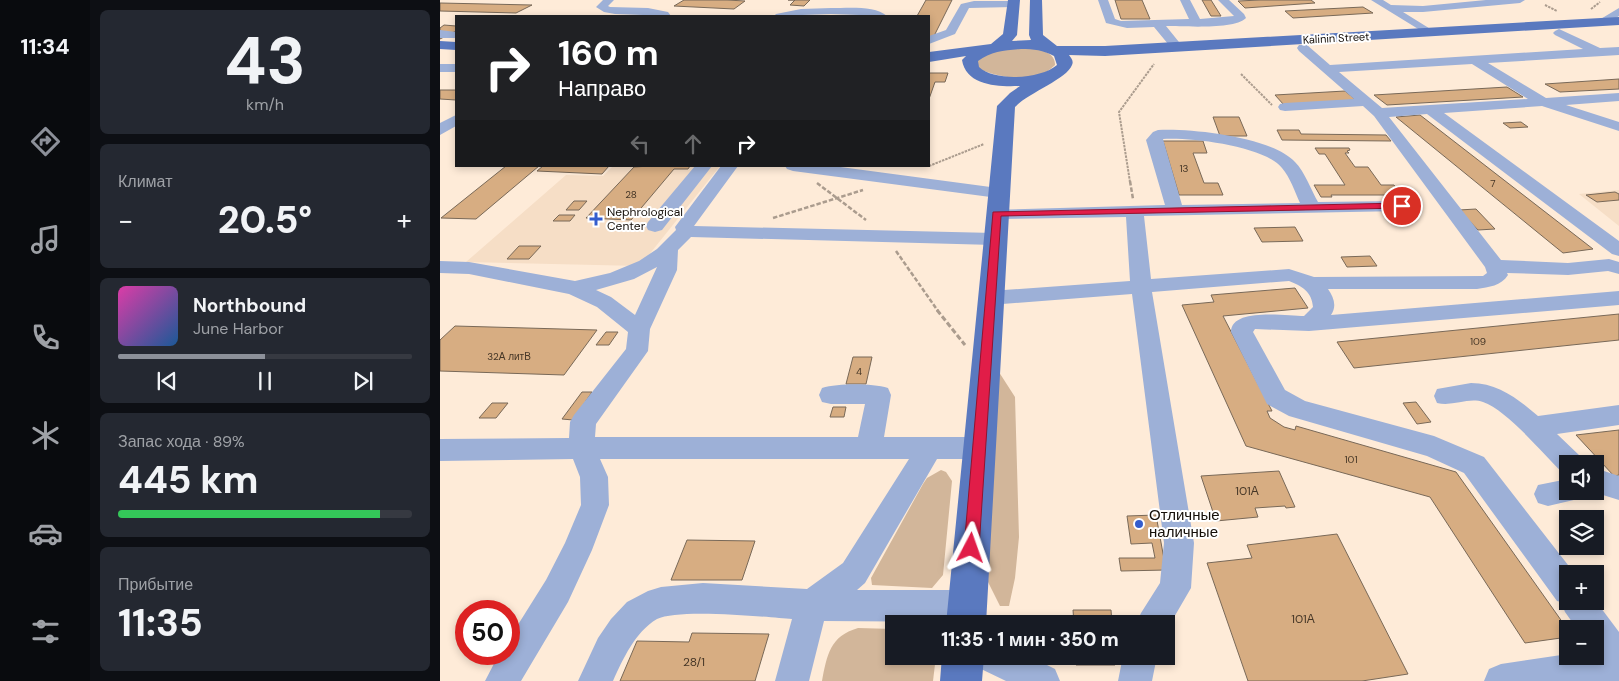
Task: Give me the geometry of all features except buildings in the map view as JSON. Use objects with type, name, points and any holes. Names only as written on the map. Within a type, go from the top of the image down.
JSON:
[{"type":"main road","points":[[966,615],[994,239],[1006,106],[1024,90],[1064,67],[1066,61],[1063,56],[1038,40],[1036,35],[1036,0]]},
{"type":"main road","points":[[1006,106],[969,65],[970,60],[980,51],[992,47],[1010,35],[1014,2]]},
{"type":"main road","name":"Kalinin Street","points":[[992,47],[1021,44],[1051,49],[1095,52],[1177,47],[1298,44],[1558,33],[1602,26],[1619,21]]},
{"type":"main road","name":"Kalinin Street","points":[[1052,75],[1077,66],[1112,60],[1428,32],[1602,26],[1619,31]]},
{"type":"main road","points":[[440,45],[455,46]]},
{"type":"main road","points":[[930,58],[992,47]]},
{"type":"main road","points":[[930,58],[951,63],[980,75],[1012,82],[1052,75]]},
{"type":"main road","points":[[962,681],[963,665]]},
{"type":"street","points":[[1103,0],[1110,21],[1113,23],[1157,24],[1231,21],[1240,18],[1223,0]]},
{"type":"street","points":[[1185,0],[1196,22]]},
{"type":"street","points":[[1376,0],[1428,32]]},
{"type":"street","points":[[1390,8],[1423,9],[1478,2],[1520,0]]},
{"type":"street","points":[[930,40],[951,32],[965,6],[1014,2]]},
{"type":"street","points":[[618,15],[612,14],[610,5],[652,10],[664,15]]},
{"type":"street","points":[[1602,26],[1619,11]]},
{"type":"street","points":[[786,15],[854,12],[878,15]]},
{"type":"street","points":[[1157,24],[1177,47]]},
{"type":"street","points":[[1558,33],[1599,52]]},
{"type":"street","points":[[440,34],[455,36]]},
{"type":"street","points":[[990,298],[1289,275],[1298,276],[1313,283],[1477,283],[1489,281],[1498,275],[1495,266],[1379,114],[1298,44]]},
{"type":"street","points":[[1326,69],[1618,52]]},
{"type":"street","points":[[1475,60],[1543,102],[1619,127]]},
{"type":"street","points":[[440,68],[455,68]]},
{"type":"street","points":[[1379,114],[1619,98]]},
{"type":"street","points":[[1285,106],[1366,102]]},
{"type":"street","points":[[1431,110],[1619,250]]},
{"type":"street","points":[[440,130],[455,120]]},
{"type":"street","points":[[1175,210],[1154,140],[1154,137],[1158,134],[1182,133],[1201,136],[1271,152],[1289,164],[1312,208]]},
{"type":"street","points":[[655,226],[703,167]]},
{"type":"street","points":[[686,231],[684,227],[688,220],[729,167]]},
{"type":"street","points":[[801,167],[893,180],[997,203],[1136,211],[1402,206]]},
{"type":"street","points":[[1136,211],[1141,286],[1179,543],[1175,588],[1158,615]]},
{"type":"street","points":[[575,288],[613,279],[640,268],[655,260],[686,231],[994,239]]},
{"type":"street","points":[[502,681],[557,591],[577,550],[595,505],[594,477],[582,448],[583,422],[637,351],[639,329],[667,270],[668,249]]},
{"type":"street","points":[[1495,266],[1568,269],[1609,265],[1619,268]]},
{"type":"street","points":[[440,267],[469,268],[575,288],[604,302],[639,329]]},
{"type":"street","points":[[1568,269],[1611,298]]},
{"type":"street","points":[[1309,324],[1324,309],[1324,304],[1313,283]]},
{"type":"street","points":[[1559,578],[1474,465],[1434,447],[1298,409],[1276,397],[1242,332],[1242,327],[1252,322],[1309,324],[1611,298]]},
{"type":"street","points":[[1446,396],[1474,392],[1499,399],[1512,408],[1562,455]]},
{"type":"street","points":[[831,395],[879,395],[869,449]]},
{"type":"street","points":[[1533,427],[1619,415]]},
{"type":"street","points":[[440,450],[979,448]]},
{"type":"street","points":[[792,681],[812,605],[854,573],[929,449]]},
{"type":"street","points":[[595,681],[616,638],[633,619],[649,606],[669,600],[748,600],[966,615]]},
{"type":"street","points":[[1583,610],[1619,659]]},
{"type":"street","points":[[1512,680],[1619,664]]},
{"type":"street","points":[[1010,665],[1043,681]]},
{"type":"street","points":[[1135,681],[1138,665]]},
{"type":"path","points":[[1587,12],[1600,2]]},
{"type":"path","points":[[1136,211],[1120,112],[1154,64]]},
{"type":"path","points":[[1241,74],[1268,103],[1285,106]]},
{"type":"path","points":[[930,166],[1003,137]]},
{"type":"path","points":[[795,167],[887,237],[945,321],[984,368]]},
{"type":"path","points":[[739,233],[790,211],[838,199],[893,180]]},
{"type":"shaded area","points":[[1000,48],[1042,50],[1049,53],[1055,65],[1038,75],[1018,78],[997,75],[979,69],[976,59]]},
{"type":"shaded area","name":"Nephrological Center","points":[[612,167],[719,167],[640,266],[466,262],[566,175],[603,176]]},
{"type":"shaded area","points":[[1619,190],[1619,226],[1579,194]]},
{"type":"shaded area","points":[[997,369],[1015,397],[1019,537],[1015,578],[1009,606],[1000,606],[985,576]]},
{"type":"shaded area","points":[[941,470],[946,472],[952,481],[943,575],[932,588],[872,585],[871,578],[923,484],[927,478]]},
{"type":"shaded area","points":[[858,628],[885,629],[885,665],[935,665],[933,681],[822,681],[831,648],[841,636]]},
{"type":"place","name":"Nephrological Center","points":[[596,219]]},
{"type":"place","name":"Отличные наличные","points":[[1139,524]]},
{"type":"route","points":[[971,548],[997,214],[1402,206]]}]
